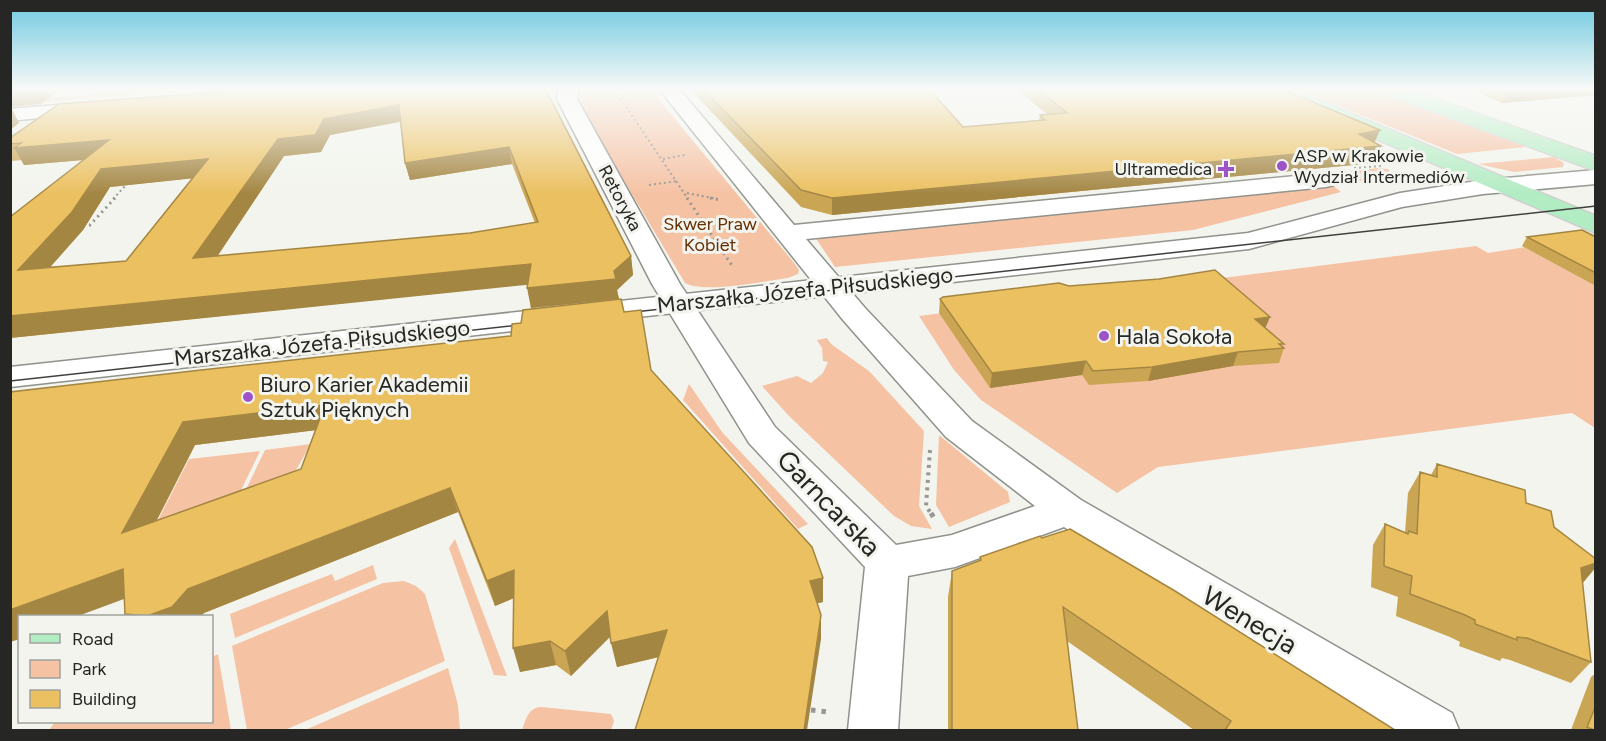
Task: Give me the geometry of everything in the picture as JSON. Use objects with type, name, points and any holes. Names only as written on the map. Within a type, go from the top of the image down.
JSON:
[{"type":"main road","points":[[1359,125],[1596,225]]},
{"type":"main road","points":[[1487,125],[1596,164]]},
{"type":"street","name":"Retoryka","points":[[581,125],[679,303]]},
{"type":"street","points":[[698,125],[831,287]]},
{"type":"street","name":"Marszałka Józefa Piłsudskiego","points":[[10,377],[1249,241],[1400,200],[1596,177]]},
{"type":"street","points":[[789,233],[1326,180]]},
{"type":"street","name":"Wenecja","points":[[831,287],[876,340],[959,429],[1067,510],[1434,730]]},
{"type":"street","name":"Garncarska","points":[[679,303],[762,435],[887,563],[873,730]]},
{"type":"street","points":[[887,563],[955,551],[1067,510]]},
{"type":"path","points":[[639,125],[734,268]]},
{"type":"path","points":[[648,186],[678,181]]},
{"type":"path","points":[[78,226],[90,225],[126,185]]},
{"type":"path","points":[[811,710],[828,712]]},
{"type":"green space","name":"Skwer Praw Kobiet","points":[[591,125],[680,125],[799,270],[798,274],[788,278],[750,284],[706,287],[685,283]]},
{"type":"green space","points":[[1385,125],[1465,125],[1526,147],[1457,154]]},
{"type":"green space","points":[[1554,157],[1564,163],[1563,167],[1514,172],[1478,164]]},
{"type":"green space","points":[[1377,168],[1388,169],[1392,173],[1359,181],[1340,173]]},
{"type":"green space","points":[[1326,180],[1341,192],[1193,230],[835,267],[811,231]]},
{"type":"green space","points":[[1578,239],[1595,248],[1595,428],[1572,413],[1158,467],[1117,493],[981,400],[954,370],[919,316],[1476,246],[1488,253]]},
{"type":"green space","points":[[827,338],[831,344],[869,371],[924,431],[919,506],[932,529],[911,526],[894,516],[789,416],[762,386],[797,376],[811,383],[823,373],[828,362],[823,361],[822,348],[817,340]]},
{"type":"green space","points":[[689,384],[722,432],[808,524],[798,529],[683,400]]},
{"type":"green space","points":[[939,435],[1008,492],[1010,502],[949,527],[936,505]]},
{"type":"green space","points":[[311,444],[285,489],[238,506],[265,450]]},
{"type":"green space","points":[[260,451],[233,507],[149,538],[189,459]]},
{"type":"green space","points":[[455,539],[507,676],[494,675],[449,548]]},
{"type":"green space","points":[[373,565],[377,579],[235,638],[230,614],[332,574],[335,581]]},
{"type":"green space","points":[[404,581],[416,586],[425,594],[445,661],[285,730],[247,730],[232,646],[383,583]]},
{"type":"green space","points":[[218,654],[231,730],[49,730],[54,723],[213,723],[213,656]]},
{"type":"green space","points":[[448,668],[458,705],[460,730],[305,730]]},
{"type":"green space","points":[[541,707],[611,714],[614,721],[611,730],[522,730],[530,712]]},
{"type":"building","points":[[29,125],[321,125],[315,135],[278,139],[193,258],[470,233],[538,222],[509,147],[405,163],[401,125],[564,125],[631,256],[614,271],[616,279],[527,288],[531,264],[10,316],[10,217],[109,140],[14,148],[21,143],[10,144],[10,138]],"holes":[[[208,159],[126,261],[18,270],[72,212],[101,169]]]},
{"type":"building","points":[[738,125],[961,125],[963,127],[991,125],[1367,125],[1380,130],[1359,134],[1381,146],[832,198],[801,190]]},
{"type":"building","points":[[1582,230],[1596,237],[1596,273],[1527,237]]},
{"type":"building","name":"Hala Sokoła","points":[[1215,270],[1270,317],[1255,319],[1284,344],[1279,344],[1284,348],[1238,352],[1152,367],[1093,371],[1086,361],[992,373],[940,299],[1059,283],[1069,286],[1159,279]]},
{"type":"building","points":[[621,299],[624,312],[641,310],[651,370],[812,547],[823,578],[810,581],[821,615],[804,730],[635,730],[667,630],[611,643],[607,611],[565,651],[550,641],[513,648],[514,570],[487,581],[450,488],[188,589],[172,607],[150,615],[125,614],[123,569],[10,610],[10,392],[511,336],[512,324],[521,323],[523,310]],"holes":[[[325,405],[301,469],[122,533],[183,422]]]},
{"type":"building","points":[[1437,464],[1525,490],[1526,503],[1551,511],[1554,527],[1596,559],[1596,563],[1581,568],[1591,662],[1527,638],[1517,637],[1517,640],[1475,624],[1475,620],[1465,615],[1410,594],[1412,576],[1384,566],[1385,524],[1408,534],[1409,531],[1417,534],[1420,472],[1437,477]]},
{"type":"building","points":[[1070,529],[1175,591],[1395,730],[1225,730],[1231,721],[1063,607],[1078,730],[952,730],[952,571],[981,560],[980,557],[1040,536],[1042,538]]},
{"type":"building","points":[[1596,705],[1596,730],[1594,730],[1587,727]]},
{"type":"tram line","points":[[625,313],[1596,206]]},
{"type":"tram line","points":[[10,381],[529,324]]},
{"type":"place","name":"ASP w Krakowie Wydział Intermediów","points":[[1282,166]]},
{"type":"place","name":"Ultramedica","points":[[1226,169]]},
{"type":"place","name":"Hala Sokoła","points":[[1104,336]]},
{"type":"place","name":"Biuro Karier Akademii Sztuk Pięknych","points":[[248,397]]}]
